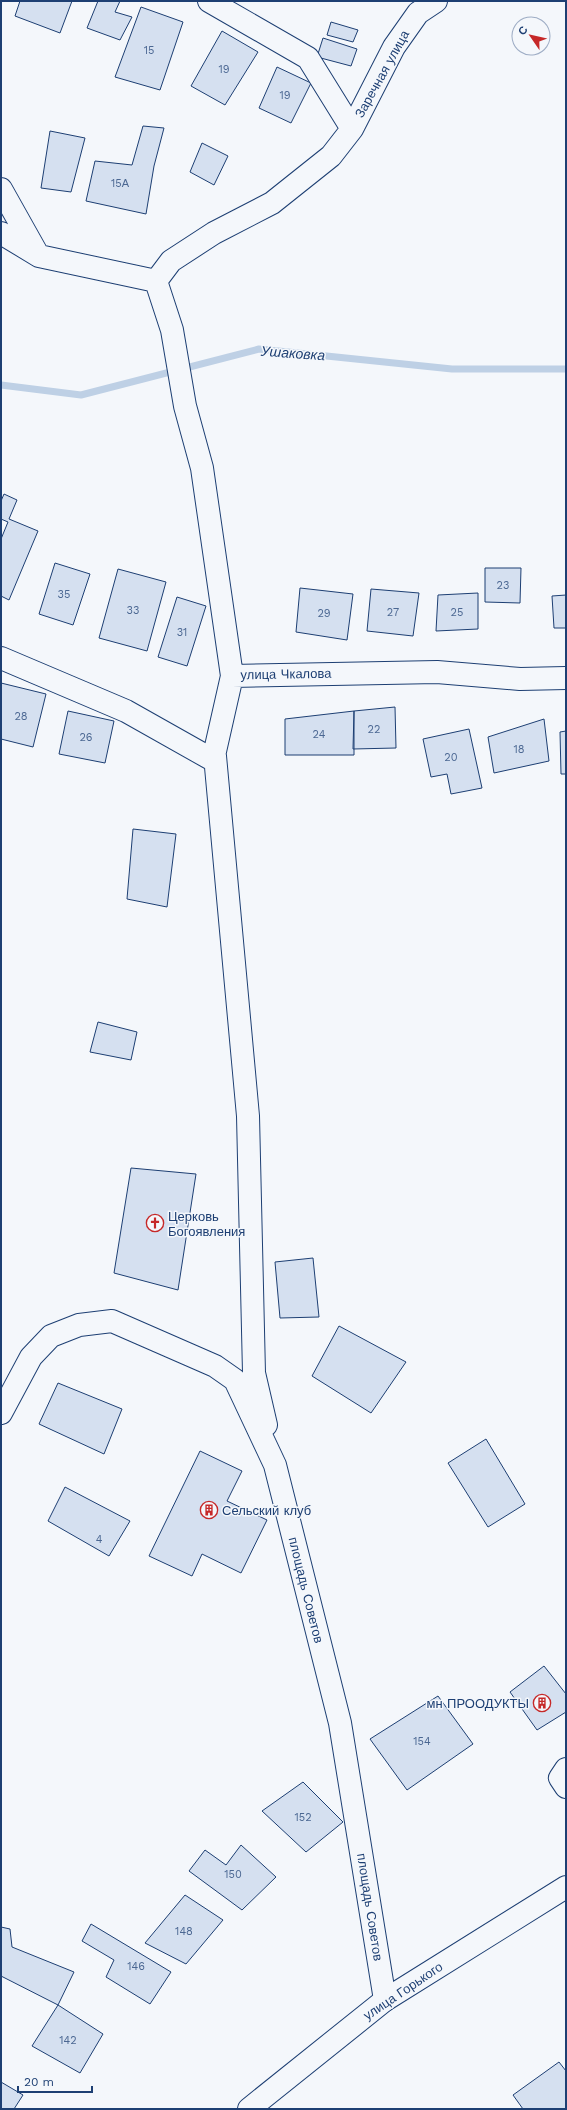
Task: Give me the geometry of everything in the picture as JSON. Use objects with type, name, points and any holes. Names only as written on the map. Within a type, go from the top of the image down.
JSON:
[{"type":"street","name":"Заречная улица","points":[[209,1],[308,58],[352,129]]},
{"type":"street","name":"Заречная улица","points":[[352,129],[394,47],[418,13],[436,1]]},
{"type":"street","points":[[156,281],[171,261],[214,233],[272,203],[330,156],[352,129]]},
{"type":"street","points":[[1,189],[39,256]]},
{"type":"street","points":[[1,233],[39,256],[156,281]]},
{"type":"street","points":[[156,281],[172,330],[185,406],[202,468],[232,676]]},
{"type":"street","points":[[1,658],[126,711],[213,760],[215,756],[248,1116],[254,1373],[275,1465]]},
{"type":"street","name":"улица Чкалова","points":[[213,760],[232,676],[437,672],[520,679],[566,678]]},
{"type":"street","name":"площадь Советов","points":[[1,1413],[31,1357],[51,1336],[79,1325],[112,1321],[216,1366],[235,1380],[275,1465],[340,1723],[385,2000]]},
{"type":"street","points":[[566,1769],[560,1778],[566,1787]]},
{"type":"street","name":"улица Горького","points":[[249,2109],[385,2000],[566,1886]]},
{"type":"building","points":[[20,1],[72,1],[60,33],[15,16]]},
{"type":"building","points":[[98,1],[120,1],[115,12],[132,17],[120,40],[87,28]]},
{"type":"building","points":[[141,7],[183,22],[160,90],[115,77]]},
{"type":"building","points":[[331,22],[358,30],[353,42],[327,35]]},
{"type":"building","points":[[222,31],[258,52],[225,105],[191,86]]},
{"type":"building","points":[[323,38],[357,49],[351,66],[317,57]]},
{"type":"building","points":[[277,67],[311,83],[291,123],[259,108]]},
{"type":"building","points":[[143,126],[164,128],[154,166],[146,214],[86,201],[95,161],[132,165]]},
{"type":"building","points":[[50,131],[85,138],[71,192],[41,188]]},
{"type":"building","points":[[202,143],[228,156],[214,185],[190,172]]},
{"type":"building","points":[[4,494],[17,500],[9,519],[38,531],[9,600],[1,596],[1,539],[8,522],[1,519],[1,501]]},
{"type":"building","points":[[55,563],[90,574],[73,625],[39,614]]},
{"type":"building","points":[[485,568],[521,568],[520,603],[485,602]]},
{"type":"building","points":[[118,569],[166,582],[147,651],[99,638]]},
{"type":"building","points":[[300,588],[353,594],[347,640],[296,632]]},
{"type":"building","points":[[371,589],[419,593],[413,636],[367,631]]},
{"type":"building","points":[[478,593],[478,629],[436,631],[438,595]]},
{"type":"building","points":[[566,595],[566,628],[554,628],[552,596]]},
{"type":"building","points":[[177,597],[206,606],[187,666],[158,657]]},
{"type":"building","points":[[1,683],[46,694],[33,747],[1,739]]},
{"type":"building","points":[[395,707],[396,748],[353,749],[354,711]]},
{"type":"building","points":[[68,711],[114,721],[105,763],[59,754]]},
{"type":"building","points":[[354,711],[354,755],[285,755],[285,719]]},
{"type":"building","points":[[544,719],[549,761],[494,773],[488,737]]},
{"type":"building","points":[[469,729],[482,788],[451,794],[447,774],[431,777],[423,739]]},
{"type":"building","points":[[566,731],[566,774],[561,774],[560,732]]},
{"type":"building","points":[[133,829],[176,834],[167,907],[127,899]]},
{"type":"building","points":[[98,1022],[137,1032],[131,1060],[90,1052]]},
{"type":"building","name":"Церковь Богоявления","points":[[131,1168],[196,1174],[178,1290],[114,1273]]},
{"type":"building","points":[[313,1258],[319,1317],[280,1318],[275,1262]]},
{"type":"building","points":[[339,1326],[406,1362],[371,1413],[312,1376]]},
{"type":"building","points":[[58,1383],[122,1409],[104,1454],[39,1424]]},
{"type":"building","points":[[486,1439],[525,1504],[488,1527],[448,1463]]},
{"type":"building","name":"Сельский клуб","points":[[200,1451],[242,1471],[227,1501],[267,1520],[241,1573],[202,1554],[192,1576],[149,1556]]},
{"type":"building","points":[[65,1487],[130,1521],[109,1556],[48,1521]]},
{"type":"building","name":"мн ПРООДУКТЫ","points":[[544,1666],[566,1694],[566,1712],[537,1730],[510,1692]]},
{"type":"building","points":[[438,1696],[473,1744],[407,1790],[370,1739]]},
{"type":"building","points":[[303,1782],[343,1822],[306,1852],[262,1811]]},
{"type":"building","points":[[241,1845],[276,1877],[242,1910],[189,1871],[205,1850],[226,1865]]},
{"type":"building","points":[[185,1895],[223,1920],[186,1964],[145,1943]]},
{"type":"building","points":[[91,1924],[171,1972],[150,2004],[106,1977],[114,1960],[82,1941]]},
{"type":"building","points":[[1,1927],[10,1929],[12,1947],[74,1972],[58,2005],[1,1976]]},
{"type":"building","points":[[58,2005],[103,2034],[80,2073],[32,2046]]},
{"type":"building","points":[[559,2062],[566,2071],[566,2109],[523,2109],[513,2095]]},
{"type":"building","points":[[1,2082],[23,2095],[14,2109],[1,2109]]},
{"type":"waterway","name":"Ушаковка","points":[[1,385],[81,395],[259,349],[452,369],[566,369]]},
{"type":"place","name":"Церковь Богоявления","points":[[155,1223]]},
{"type":"place","name":"Сельский клуб","points":[[209,1510]]},
{"type":"place","name":"мн ПРООДУКТЫ","points":[[542,1703]]}]
